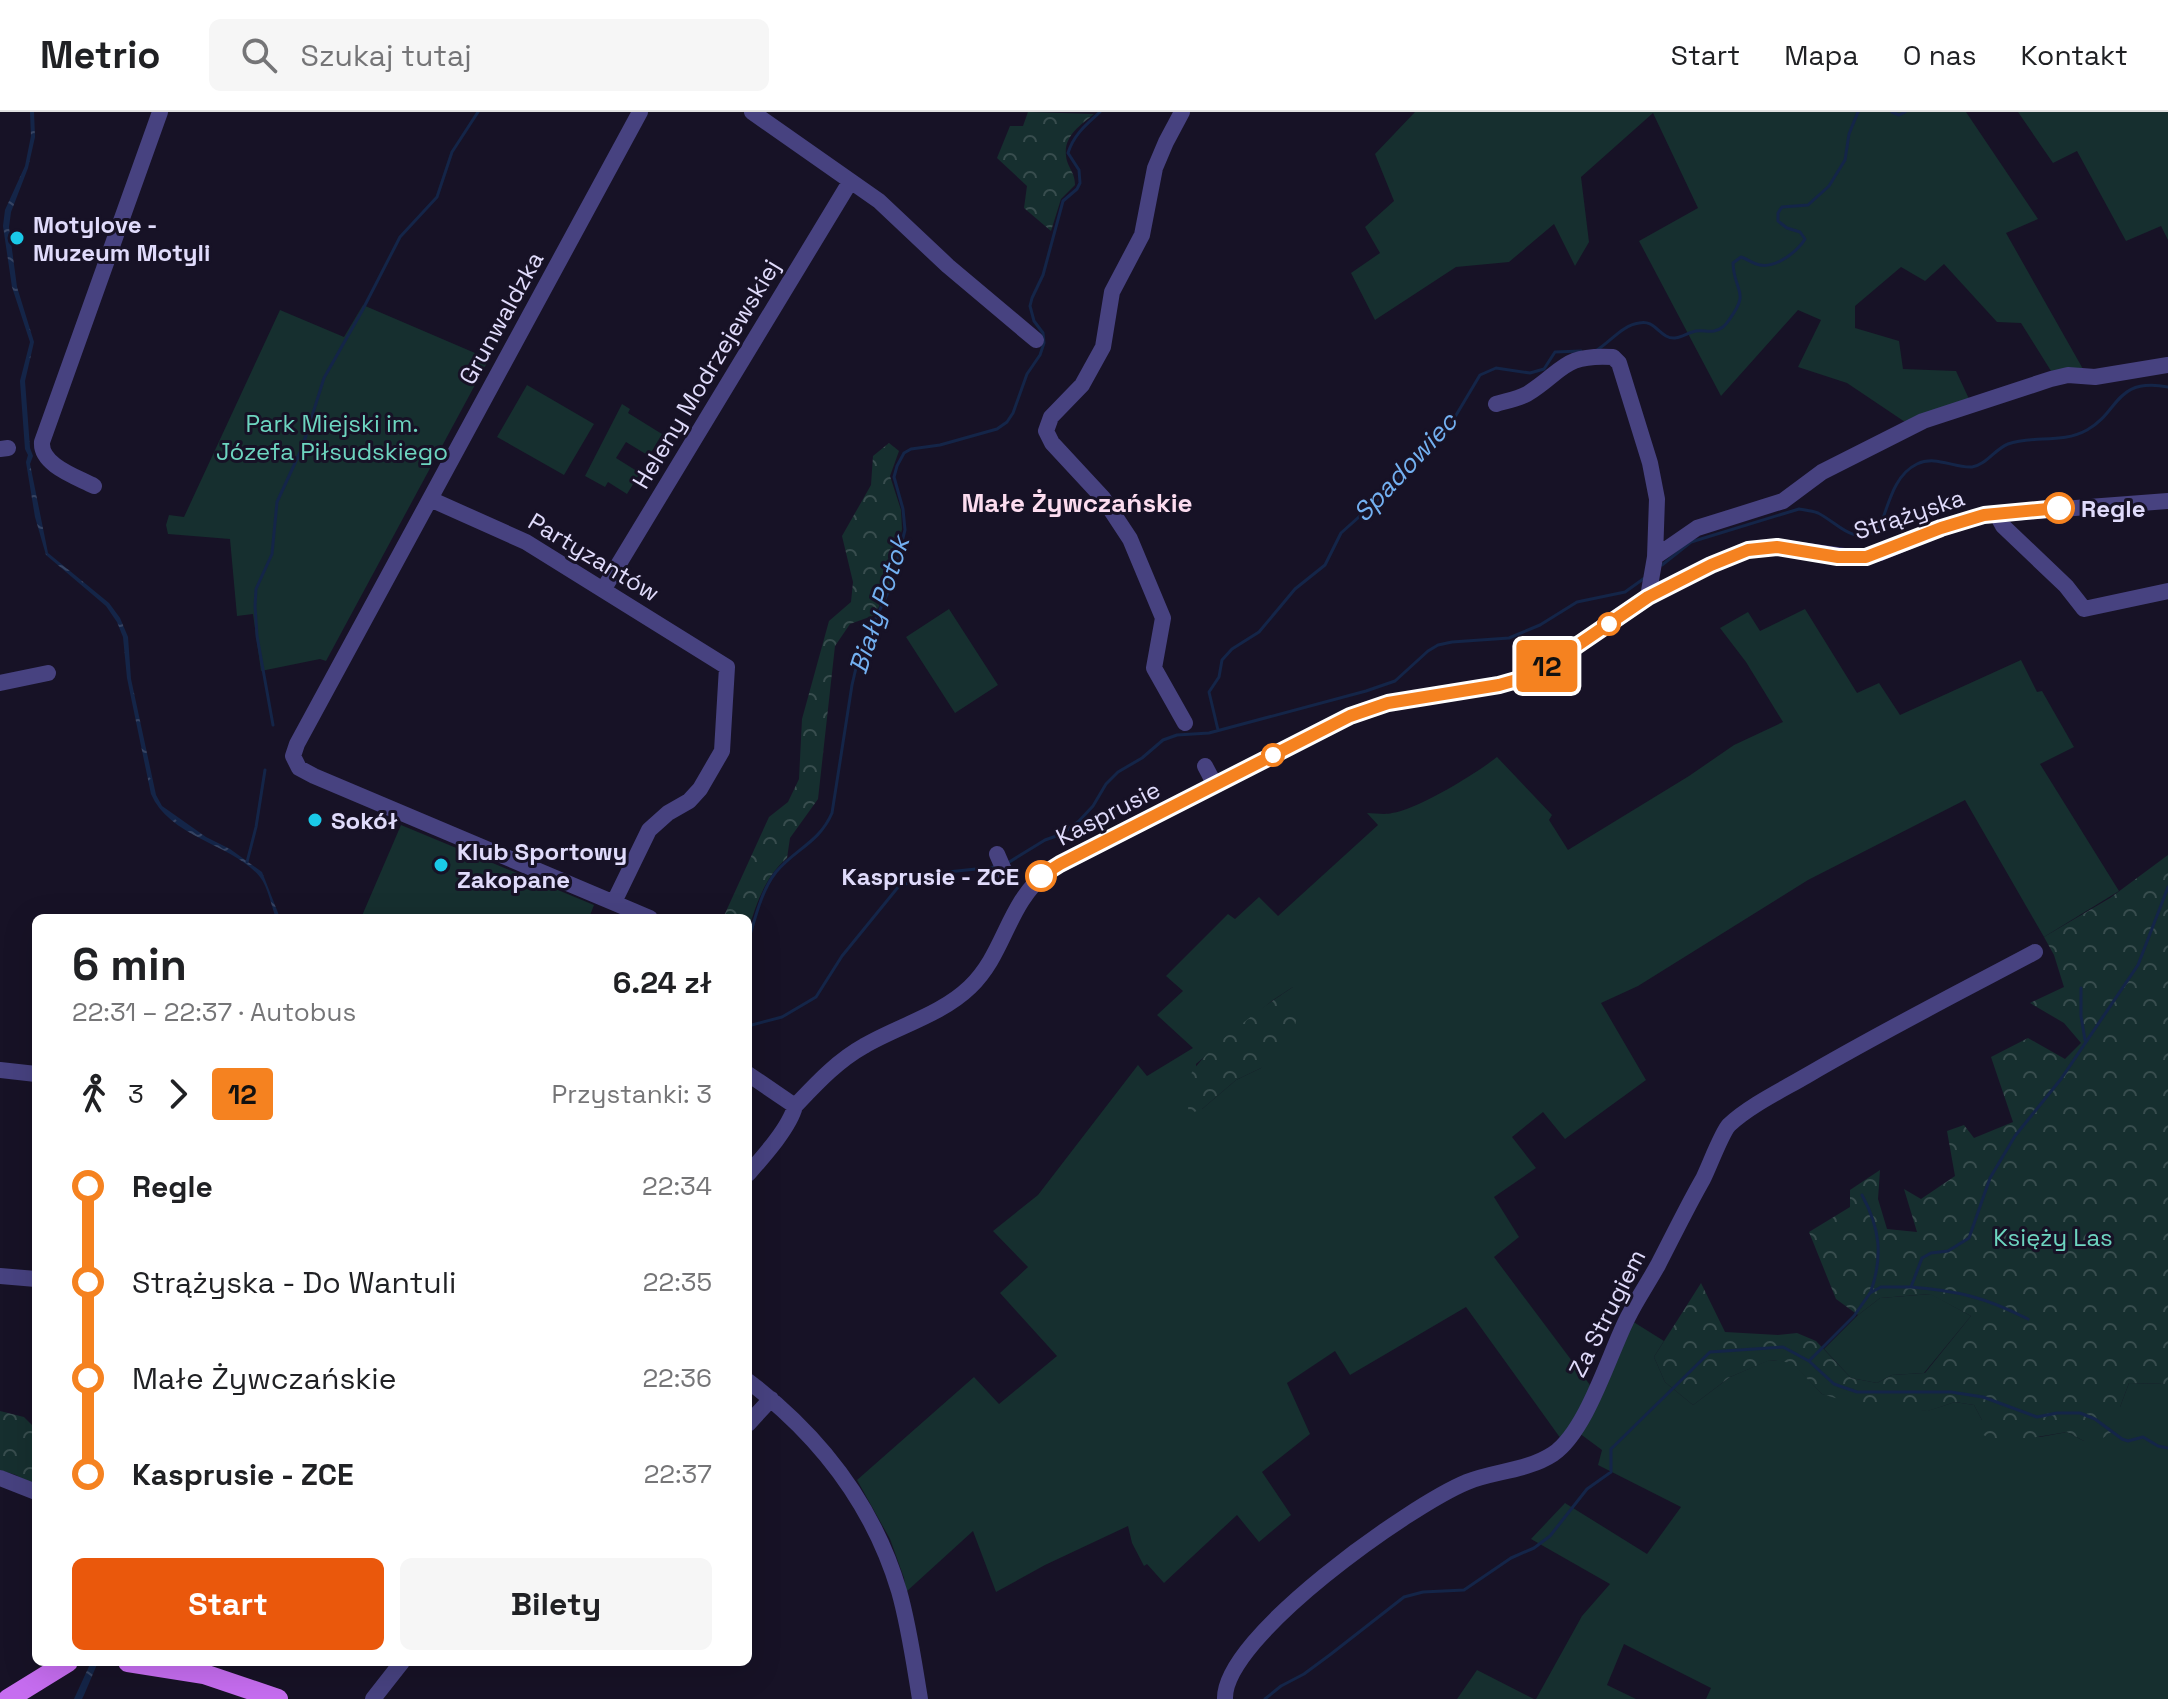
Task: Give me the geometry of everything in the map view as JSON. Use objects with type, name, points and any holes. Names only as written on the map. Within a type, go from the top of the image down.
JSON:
[{"type":"main road","points":[[8,1699],[62,1666]]},
{"type":"main road","points":[[180,1666],[206,1668],[278,1699]]},
{"type":"street","points":[[94,486],[54,464],[41,449],[160,112]]},
{"type":"street","name":"Grunwaldzka","points":[[614,902],[302,771],[293,760],[297,744],[640,112]]},
{"type":"street","points":[[752,112],[879,201],[948,266],[1036,340]]},
{"type":"street","points":[[1182,112],[1155,168],[1142,235],[1112,292],[1103,347],[1082,385],[1051,417],[1046,431],[1052,443],[1114,513],[1130,539],[1163,618],[1154,668],[1185,723]]},
{"type":"street","name":"Heleny Modrzejewskiej","points":[[603,590],[850,182]]},
{"type":"street","points":[[1496,404],[1526,395],[1555,371],[1580,358],[1613,357],[1619,363],[1650,463],[1657,499],[1648,597]]},
{"type":"street","points":[[1653,567],[1697,528],[1783,501],[1822,472],[1923,421],[2068,375],[2095,377],[2168,365]]},
{"type":"street","name":"Partyzantów","points":[[430,499],[526,542],[727,667],[722,751],[700,789],[689,801],[668,813],[649,830],[614,902]]},
{"type":"street","name":"Strążyska","points":[[1367,710],[1527,677],[1648,597],[1748,550],[1777,547],[1838,557],[1866,557],[1941,528],[1996,513],[2168,501]]},
{"type":"street","points":[[1996,513],[2003,526],[2066,586],[2084,609],[2168,591]]},
{"type":"street","points":[[0,683],[48,673]]},
{"type":"street","name":"Kasprusie","points":[[752,1169],[773,1143],[795,1106],[828,1072],[855,1051],[967,990],[989,963],[1022,898],[1048,871],[1367,710]]},
{"type":"street","points":[[1205,766],[1215,785]]},
{"type":"street","points":[[997,854],[1007,877]]},
{"type":"street","points":[[614,902],[641,914]]},
{"type":"street","name":"Za Strugiem","points":[[1225,1699],[1231,1676],[1245,1655],[1294,1601],[1355,1551],[1432,1500],[1468,1481],[1521,1468],[1552,1454],[1571,1437],[1629,1313],[1657,1266],[1727,1126],[1776,1093],[2035,952]]},
{"type":"street","points":[[0,1070],[32,1074]]},
{"type":"street","points":[[752,1077],[795,1106]]},
{"type":"street","points":[[0,1276],[32,1279]]},
{"type":"street","points":[[752,1384],[826,1453],[852,1490],[874,1530],[899,1592],[920,1699]]},
{"type":"street","points":[[752,1420],[771,1399]]},
{"type":"street","points":[[0,1478],[32,1490]]},
{"type":"street","points":[[373,1699],[399,1666]]},
{"type":"green space","points":[[1028,112],[1094,114],[1077,129],[1066,146],[1075,185],[1061,199],[1051,231],[1024,208],[1027,186],[997,158],[1010,126],[1023,126]]},
{"type":"green space","points":[[1415,112],[1966,112],[2038,219],[2006,233],[2083,369],[2051,371],[2021,323],[1997,322],[1944,264],[1925,281],[1901,267],[1855,306],[1855,328],[1899,341],[1903,369],[1956,371],[1970,401],[1908,424],[1847,383],[1798,367],[1821,320],[1798,310],[1721,396],[1639,241],[1698,208],[1653,113],[1581,177],[1589,242],[1575,266],[1554,224],[1509,262],[1456,267],[1375,320],[1351,273],[1380,253],[1365,227],[1394,201],[1375,154]]},
{"type":"green space","points":[[2018,112],[2168,112],[2168,240],[2161,226],[2126,241],[2077,151],[2053,163]]},
{"type":"green space","name":"Park Miejski im. Józefa Piłsudskiego","points":[[363,305],[489,359],[326,661],[320,659],[261,671],[253,614],[237,616],[230,539],[168,534],[166,525],[169,515],[184,517],[280,310],[344,337]]},
{"type":"green space","points":[[527,385],[594,424],[564,475],[497,437]]},
{"type":"green space","points":[[622,404],[630,409],[628,413],[662,434],[649,456],[626,442],[616,458],[640,473],[627,494],[608,482],[605,487],[585,476]]},
{"type":"green space","points":[[889,443],[899,451],[890,476],[901,510],[902,529],[889,585],[875,615],[850,624],[835,646],[818,799],[790,838],[787,858],[767,882],[752,919],[752,914],[725,914],[769,817],[788,802],[799,779],[802,719],[829,621],[851,602],[853,582],[842,536],[871,485],[873,456]]},
{"type":"green space","points":[[949,609],[998,685],[955,713],[906,637]]},
{"type":"green space","points":[[1805,609],[1857,693],[1879,683],[1900,715],[2021,660],[2037,692],[2042,691],[2074,747],[2040,764],[2119,891],[2044,937],[1965,800],[1808,880],[1638,986],[1601,1003],[1646,1080],[1565,1139],[1543,1112],[1512,1137],[1536,1168],[1494,1197],[1519,1237],[1494,1257],[1590,1385],[1581,1410],[1561,1439],[1466,1307],[1350,1375],[1335,1351],[1287,1383],[1310,1434],[1262,1472],[1291,1515],[1259,1542],[1237,1515],[1164,1583],[1147,1564],[1144,1566],[1132,1543],[1128,1526],[996,1592],[973,1531],[906,1592],[890,1539],[857,1480],[974,1377],[999,1404],[1057,1356],[1000,1293],[1028,1267],[993,1231],[1038,1195],[1138,1065],[1147,1076],[1193,1048],[1157,1015],[1183,991],[1166,976],[1228,914],[1235,919],[1259,897],[1278,916],[1378,825],[1367,813],[1389,814],[1416,805],[1462,781],[1497,757],[1552,815],[1549,820],[1568,850],[1734,745],[1783,722],[1746,662],[1720,628],[1748,612],[1760,631]],"holes":[[[1293,987],[1261,1068],[1236,1080],[1202,1109],[1196,1064]]]},
{"type":"green space","name":"Klub Sportowy Zakopane","points":[[401,825],[594,905],[591,914],[363,914]]},
{"type":"green space","name":"Księży Las","points":[[2168,855],[2168,1384],[2129,1383],[2120,1407],[2121,1425],[2103,1438],[2084,1441],[2067,1432],[2001,1443],[1981,1434],[1982,1420],[1974,1405],[1955,1402],[1928,1411],[1872,1409],[1822,1394],[1792,1363],[1770,1360],[1730,1377],[1693,1405],[1665,1382],[1654,1357],[1701,1283],[1725,1332],[1797,1333],[1816,1341],[1851,1378],[1877,1383],[1892,1375],[1925,1373],[1971,1316],[1930,1294],[1880,1298],[1858,1315],[1836,1299],[1809,1232],[1850,1207],[1850,1190],[1880,1170],[1878,1199],[1887,1229],[1917,1232],[1904,1189],[1921,1199],[1955,1176],[1947,1131],[1964,1125],[1974,1138],[2013,1122],[1991,1057],[2028,1038],[2065,1059],[2081,1043],[2064,1023],[2030,1003],[2064,987],[2054,955],[2044,937],[2110,898]]},
{"type":"green space","points":[[1293,987],[1302,996],[1292,1038],[1261,1068],[1236,1080],[1202,1109],[1189,1114],[1186,1094],[1192,1072],[1233,1031]]},
{"type":"green space","points":[[1931,1294],[1971,1316],[1924,1373],[1892,1375],[1877,1383],[1851,1378],[1824,1349],[1880,1298]]},
{"type":"green space","points":[[1632,1321],[1664,1341],[1654,1357],[1665,1382],[1693,1405],[1730,1377],[1769,1360],[1792,1362],[1822,1394],[1927,1411],[1955,1402],[1974,1405],[1982,1420],[2040,1437],[2067,1432],[2084,1441],[2120,1407],[2129,1383],[2168,1384],[2168,1699],[1706,1699],[1711,1688],[1624,1644],[1607,1685],[1636,1699],[1536,1699],[1582,1616],[1610,1584],[1531,1539],[1565,1503],[1647,1554],[1681,1507],[1598,1465],[1602,1450],[1579,1433]]},
{"type":"green space","points":[[0,1411],[24,1417],[32,1425],[32,1485],[16,1475],[0,1470]]},
{"type":"green space","points":[[1477,1670],[1534,1699],[1457,1699]]},
{"type":"water","points":[[30,112],[34,112],[35,137],[9,227],[17,287],[34,342],[25,381],[33,456],[30,464],[48,553],[109,603],[120,618],[128,637],[131,679],[156,795],[162,806],[262,872],[278,914],[275,914],[263,881],[248,866],[187,831],[160,809],[151,794],[127,678],[123,637],[117,622],[106,606],[46,555],[35,517],[25,449],[20,381],[30,342],[12,287],[3,226],[5,210],[25,166],[31,136]]},
{"type":"water","points":[[89,1666],[96,1666],[82,1699],[74,1699]]},
{"type":"waterway","points":[[273,725],[257,636],[255,606],[256,589],[272,554],[277,502],[302,448],[324,378],[400,237],[437,197],[452,152],[478,112]]},
{"type":"waterway","name":"Biały Potok","points":[[752,929],[766,888],[776,872],[814,839],[832,813],[859,655],[890,588],[905,530],[894,477],[897,466],[904,453],[911,449],[940,445],[997,429],[1013,413],[1027,374],[1044,343],[1043,333],[1034,321],[1030,306],[1032,298],[1043,275],[1063,201],[1080,183],[1079,170],[1068,153],[1077,135],[1100,112]]},
{"type":"waterway","name":"Spadowiec","points":[[1597,350],[1622,330],[1643,322],[1674,338],[1725,326],[1736,310],[1740,297],[1733,263],[1741,257],[1760,265],[1773,264],[1786,258],[1801,244],[1805,239],[1800,232],[1778,221],[1778,213],[1782,207],[1808,205],[1829,186],[1845,160],[1849,134],[1858,112]]},
{"type":"waterway","name":"Spadowiec","points":[[1892,112],[1899,115],[1905,112]]},
{"type":"waterway","name":"Spadowiec","points":[[1218,730],[1209,692],[1219,677],[1222,660],[1232,649],[1259,632],[1295,589],[1325,565],[1341,533],[1388,491],[1405,468],[1449,427],[1480,375],[1496,368],[1530,373],[1544,369],[1555,352],[1581,351]]},
{"type":"waterway","points":[[1662,565],[1691,542],[1799,509],[1818,513],[1853,534],[1878,531],[1896,485],[1917,464],[1938,461],[1965,467],[1977,466],[2008,444],[2068,437],[2087,430],[2098,423],[2127,391],[2150,385],[2168,387]]},
{"type":"waterway","points":[[1006,864],[1045,840],[1062,834],[1079,821],[1118,772],[1142,758],[1163,740],[1177,735],[1209,733],[1366,691],[1395,681],[1438,645],[1509,638],[1540,625],[1577,602],[1625,592],[1646,577]]},
{"type":"waterway","points":[[247,862],[265,770]]},
{"type":"waterway","points":[[752,1025],[782,1017],[816,997],[842,956],[899,886],[938,873],[995,867]]},
{"type":"waterway","points":[[1809,1361],[1854,1316],[1870,1293],[1881,1287],[1911,1287],[1922,1258],[1931,1253],[1948,1251],[1969,1238],[1990,1178],[2015,1136],[2061,1079],[2138,965],[2168,887]]},
{"type":"waterway","points":[[2081,988],[2085,1040]]},
{"type":"waterway","points":[[1862,1195],[1873,1219],[1878,1242],[1877,1266],[1871,1291]]},
{"type":"waterway","points":[[1911,1287],[1971,1296],[2028,1319]]},
{"type":"waterway","points":[[1265,1699],[1304,1674],[1404,1597],[1423,1592],[1464,1590],[1550,1536],[1587,1489],[1611,1472],[1611,1449],[1710,1352],[1783,1347],[1809,1361],[1834,1384],[1857,1392],[1951,1392],[1983,1397],[2037,1417],[2080,1413],[2095,1419],[2122,1439],[2128,1441],[2143,1437],[2168,1448]]},
{"type":"bus line","name":"12","points":[[1041,876],[1350,716],[1388,703],[1499,685],[1535,673],[1648,597],[1736,554],[1772,547],[1838,557],[1866,557],[1963,520],[2008,511],[2059,508]]},
{"type":"place","name":"Motylove - Muzeum Motyli","points":[[17,238]]},
{"type":"place","name":"Regle","points":[[2059,508]]},
{"type":"place","name":"Sokół","points":[[315,820]]},
{"type":"place","name":"Klub Sportowy Zakopane","points":[[441,865]]},
{"type":"place","name":"Kasprusie - ZCE","points":[[1041,876]]},
{"type":"district","name":"Małe Żywczańskie","points":[[1077,503]]}]
